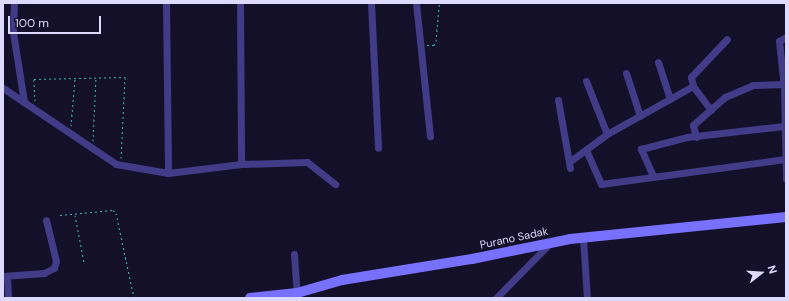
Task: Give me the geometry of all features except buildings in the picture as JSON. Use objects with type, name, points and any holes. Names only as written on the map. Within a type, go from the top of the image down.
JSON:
[{"type":"main road","name":"Purano Sadak","points":[[250,298],[297,293],[342,280],[583,238],[786,217]]},
{"type":"street","points":[[14,3],[13,32],[24,102]]},
{"type":"street","points":[[166,3],[168,173]]},
{"type":"street","points":[[240,3],[242,164]]},
{"type":"street","points":[[371,3],[378,148]]},
{"type":"street","points":[[416,3],[430,136]]},
{"type":"street","points":[[786,37],[778,41],[783,84],[786,179]]},
{"type":"street","points":[[710,110],[693,86],[691,77],[696,69],[727,39]]},
{"type":"street","points":[[658,62],[670,99]]},
{"type":"street","points":[[626,73],[640,116]]},
{"type":"street","points":[[586,82],[607,134]]},
{"type":"street","points":[[696,137],[693,125],[725,97],[753,85],[783,84]]},
{"type":"street","points":[[558,100],[569,165],[607,134],[693,86]]},
{"type":"street","points":[[3,88],[120,165],[168,173],[242,164],[307,162],[335,184]]},
{"type":"street","points":[[653,176],[641,149],[696,137],[784,126]]},
{"type":"street","points":[[586,150],[601,184],[785,159]]},
{"type":"street","points":[[8,298],[5,276],[44,273],[54,268],[56,261],[46,220]]},
{"type":"street","points":[[583,238],[587,298]]},
{"type":"street","points":[[496,298],[550,243]]},
{"type":"street","points":[[294,254],[297,293]]},
{"type":"path","points":[[420,45],[434,45],[439,3]]},
{"type":"path","points":[[36,111],[34,79],[125,77],[120,165]]},
{"type":"path","points":[[70,133],[75,78]]},
{"type":"path","points":[[92,148],[96,78]]},
{"type":"path","points":[[60,215],[113,210],[116,213],[134,298]]},
{"type":"path","points":[[75,214],[84,262]]}]
